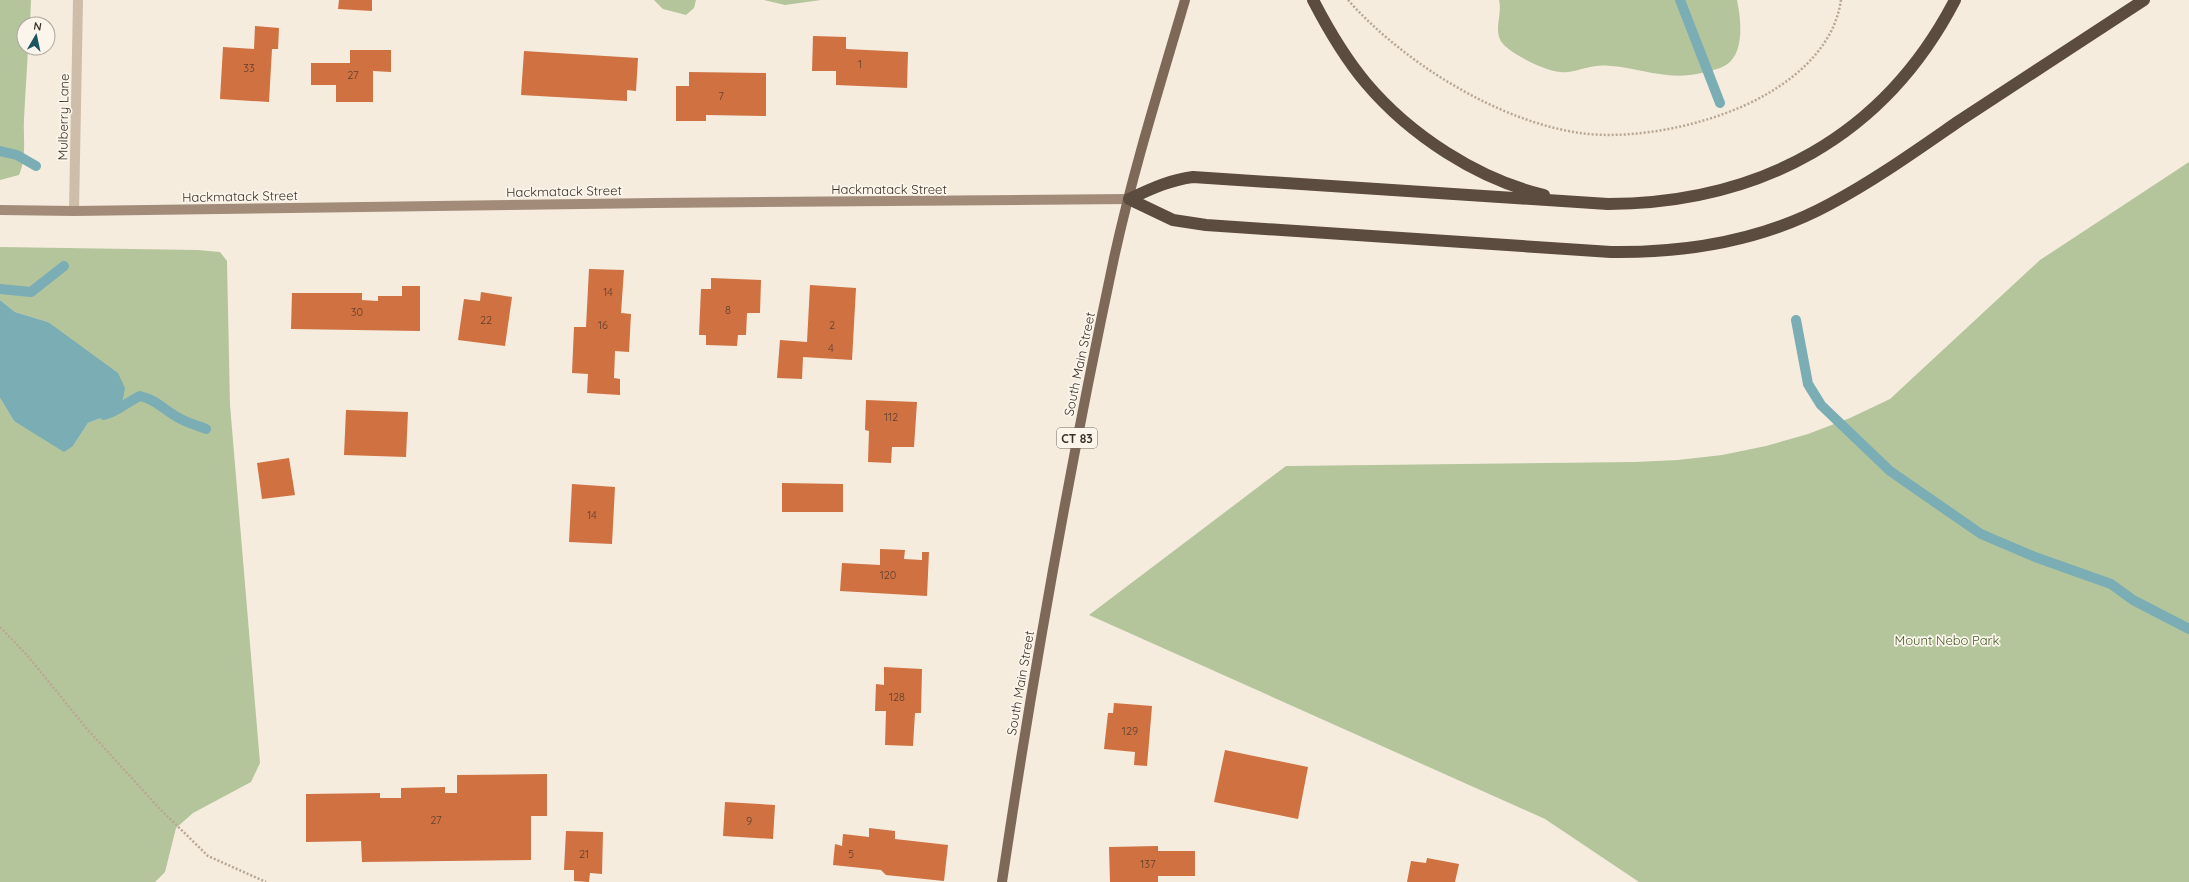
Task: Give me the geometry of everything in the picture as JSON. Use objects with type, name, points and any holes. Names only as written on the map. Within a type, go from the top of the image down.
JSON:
[{"type":"highway","points":[[1314,0],[1344,54],[1366,82],[1394,112],[1426,138],[1465,162],[1508,183],[1528,191],[1582,204]]},
{"type":"highway","points":[[1129,199],[1157,185],[1173,180],[1193,177],[1582,204],[1634,204],[1698,196],[1756,180],[1797,162],[1840,135],[1887,95],[1925,49],[1955,0]]},
{"type":"highway","points":[[1129,199],[1173,220],[1206,225],[1611,252],[1676,251],[1705,247],[1746,237],[1798,219],[1858,189],[2144,0]]},
{"type":"main road","name":"South Main Street","points":[[1002,882],[1027,719],[1069,478],[1097,339],[1129,199],[1185,0]]},
{"type":"street","name":"Mulberry Lane","points":[[74,211],[78,0]]},
{"type":"street","name":"Hackmatack Street","points":[[0,210],[74,211],[663,203],[1129,199]]},
{"type":"path","points":[[1348,0],[1381,33],[1407,55],[1475,96],[1534,121],[1579,133],[1595,134],[1646,131],[1695,122],[1741,107],[1761,97],[1790,79],[1818,52],[1835,26],[1841,0]]},
{"type":"path","points":[[0,627],[27,655],[87,729],[159,808],[208,856],[266,882]]},
{"type":"green space","points":[[0,0],[31,0],[30,16],[16,16],[16,56],[28,56],[23,161],[19,175],[0,180]]},
{"type":"green space","points":[[654,0],[696,0],[694,8],[686,15],[663,9]]},
{"type":"green space","points":[[764,0],[821,0],[785,5]]},
{"type":"green space","points":[[1499,0],[1737,0],[1740,16],[1739,44],[1732,60],[1726,65],[1721,68],[1692,75],[1672,76],[1604,66],[1594,66],[1568,72],[1553,71],[1526,60],[1510,50],[1501,41],[1498,30],[1500,12]]},
{"type":"green space","name":"Mount Nebo Park","points":[[2189,162],[2189,882],[1639,882],[1545,819],[1089,615],[1286,466],[1634,462],[1678,460],[1722,455],[1766,446],[1808,434],[1850,418],[1890,399],[2040,260]]},
{"type":"green space","points":[[0,247],[198,250],[220,252],[227,261],[230,405],[260,763],[251,782],[193,813],[176,828],[165,872],[155,882],[0,882],[0,398],[14,421],[73,446],[88,423],[114,413],[48,322],[15,312],[0,300]]},
{"type":"water","points":[[0,300],[15,312],[48,322],[118,373],[125,388],[123,399],[114,413],[88,423],[73,446],[64,452],[14,421],[0,398]]},
{"type":"building","points":[[339,0],[372,0],[372,11],[338,9]]},
{"type":"building","points":[[255,26],[279,28],[278,49],[272,49],[269,102],[220,99],[223,47],[254,49]]},
{"type":"building","points":[[813,36],[846,37],[846,49],[908,52],[907,88],[836,85],[836,71],[812,71]]},
{"type":"building","points":[[350,50],[391,50],[391,72],[373,71],[373,102],[336,102],[336,85],[311,85],[311,63],[350,63]]},
{"type":"building","points":[[524,51],[638,58],[636,91],[627,90],[627,101],[521,95]]},
{"type":"building","points":[[689,72],[766,73],[766,116],[706,115],[706,121],[676,121],[676,86],[689,86]]},
{"type":"building","points":[[589,269],[624,270],[621,313],[631,314],[629,352],[615,351],[614,378],[620,379],[620,395],[587,393],[588,374],[572,373],[574,327],[586,327]]},
{"type":"building","points":[[711,278],[761,280],[760,313],[747,313],[746,335],[738,335],[737,346],[706,345],[706,335],[699,335],[701,289],[711,289]]},
{"type":"building","points":[[810,285],[856,288],[852,360],[803,357],[802,379],[777,378],[780,340],[807,342]]},
{"type":"building","points":[[402,286],[420,286],[420,331],[291,329],[292,293],[362,293],[362,300],[378,301],[378,296],[402,296]]},
{"type":"building","points":[[481,292],[512,297],[505,346],[458,340],[464,299],[480,301]]},
{"type":"building","points":[[866,400],[917,402],[914,447],[892,447],[891,463],[868,462],[869,431],[865,430]]},
{"type":"building","points":[[346,410],[408,412],[406,457],[344,455]]},
{"type":"building","points":[[289,458],[295,495],[262,499],[257,463]]},
{"type":"building","points":[[782,483],[843,484],[843,512],[782,512]]},
{"type":"building","points":[[572,484],[615,487],[612,544],[569,542]]},
{"type":"building","points":[[880,549],[905,550],[904,559],[922,560],[922,552],[929,552],[927,596],[840,591],[842,563],[880,565]]},
{"type":"building","points":[[884,667],[922,669],[921,713],[915,713],[913,746],[885,745],[886,711],[875,711],[876,684],[884,685]]},
{"type":"building","points":[[1114,703],[1152,706],[1147,766],[1134,765],[1135,752],[1104,749],[1108,713],[1113,713]]},
{"type":"building","points":[[1225,750],[1308,767],[1298,819],[1214,802]]},
{"type":"building","points":[[547,774],[547,816],[531,816],[531,860],[362,862],[361,841],[306,842],[306,794],[380,793],[380,798],[401,798],[401,788],[445,787],[445,793],[457,793],[457,775]]},
{"type":"building","points":[[725,802],[775,805],[773,839],[723,836]]},
{"type":"building","points":[[869,828],[895,831],[895,839],[948,845],[944,881],[886,875],[881,870],[833,865],[835,844],[842,846],[843,834],[869,837]]},
{"type":"building","points":[[566,831],[603,832],[602,874],[590,873],[589,882],[574,881],[574,870],[564,870]]},
{"type":"building","points":[[1158,846],[1158,851],[1195,851],[1195,876],[1158,876],[1158,882],[1110,882],[1109,847]]},
{"type":"building","points":[[1427,858],[1459,864],[1455,882],[1407,882],[1411,861],[1426,863]]},
{"type":"waterway","points":[[1680,0],[1720,103]]},
{"type":"waterway","points":[[0,151],[17,155],[36,166]]},
{"type":"waterway","points":[[0,289],[31,292],[64,266]]},
{"type":"waterway","points":[[1796,320],[1808,384],[1821,405],[1890,471],[1981,534],[2035,557],[2111,584],[2133,600],[2189,629]]},
{"type":"waterway","points":[[104,415],[113,412],[140,396],[156,403],[182,420],[206,429]]}]
